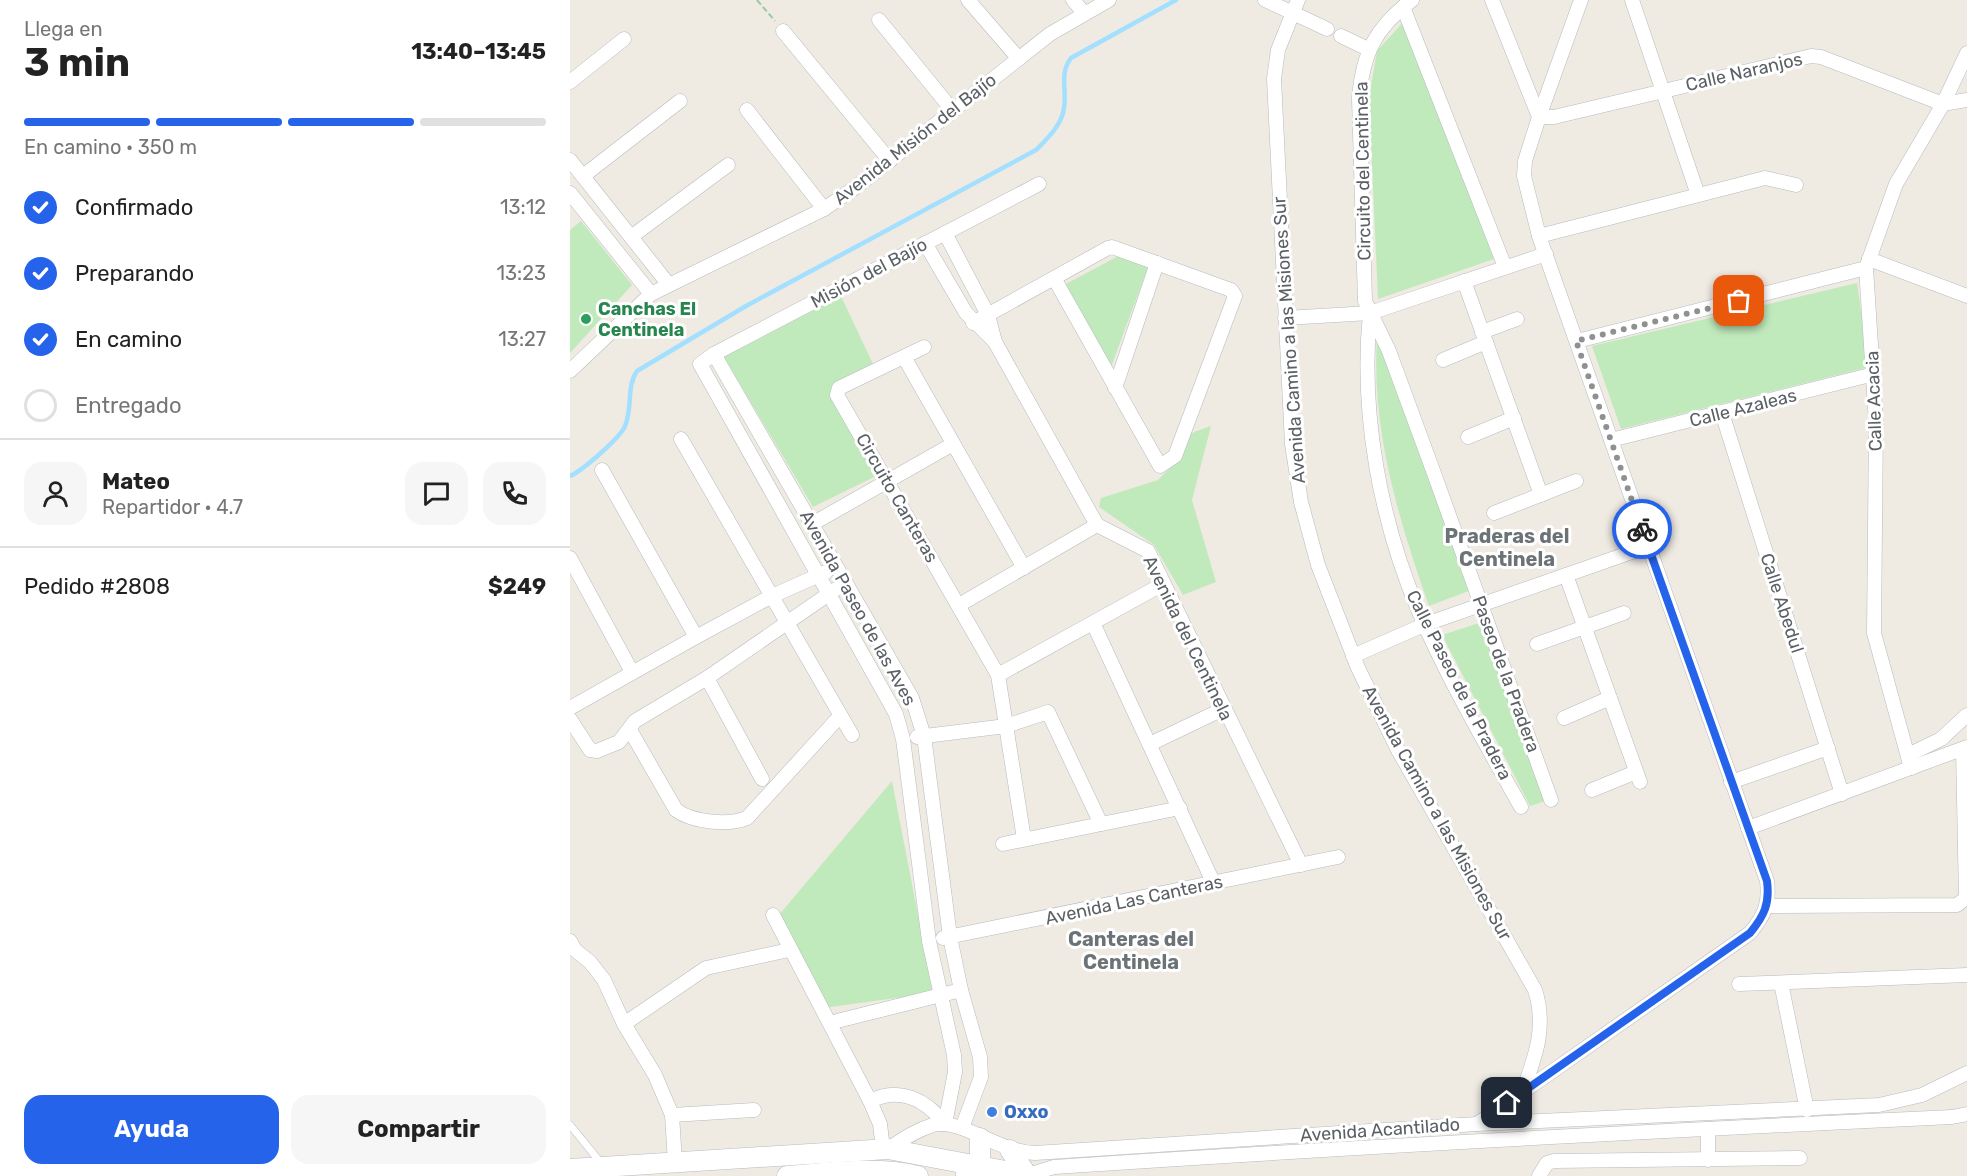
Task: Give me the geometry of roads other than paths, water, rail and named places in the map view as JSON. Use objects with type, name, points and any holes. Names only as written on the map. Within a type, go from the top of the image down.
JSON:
[{"type":"main road","points":[[969,1171],[980,1157],[980,1138]]},
{"type":"main road","points":[[570,1169],[885,1149],[969,1171],[1028,1176]]},
{"type":"main road","points":[[1010,1150],[1028,1176]]},
{"type":"main road","points":[[787,1176],[870,1170],[918,1176]]},
{"type":"street","points":[[968,0],[1019,59]]},
{"type":"street","points":[[1073,0],[1084,13]]},
{"type":"street","name":"Avenida Misión del Bajío","points":[[570,371],[651,294],[824,209],[890,161],[1050,34],[1109,0]]},
{"type":"street","points":[[1265,0],[1295,6],[1327,29]]},
{"type":"street","points":[[1492,0],[1539,117]]},
{"type":"street","points":[[1478,1139],[1478,1124],[1750,933],[1763,918],[1767,906],[1767,881],[1539,236],[1524,176],[1525,161],[1539,117],[1581,0]]},
{"type":"street","points":[[1632,0],[1698,195]]},
{"type":"street","name":"Circuito del Centinela","points":[[1370,313],[1365,301],[1359,98],[1362,70],[1368,49],[1408,3],[1505,267]]},
{"type":"street","name":"Avenida Camino a las Misiones Sur","points":[[1295,6],[1278,50],[1274,79],[1292,444],[1301,502],[1318,565],[1353,656],[1398,750],[1535,990],[1541,1017],[1540,1031],[1534,1062],[1522,1093]]},
{"type":"street","points":[[879,20],[953,111]]},
{"type":"street","points":[[783,31],[890,161]]},
{"type":"street","points":[[1341,36],[1368,49]]},
{"type":"street","points":[[570,82],[624,39]]},
{"type":"street","name":"Calle Acacia","points":[[1909,762],[1872,618],[1876,423],[1867,264],[1896,184],[1943,104],[1967,53]]},
{"type":"street","name":"Calle Naranjos","points":[[1539,117],[1554,117],[1810,56],[1821,57],[1943,104]]},
{"type":"street","points":[[1943,104],[1967,100]]},
{"type":"street","points":[[583,176],[676,104]]},
{"type":"street","points":[[747,110],[824,209]]},
{"type":"street","points":[[570,160],[669,285]]},
{"type":"street","points":[[631,237],[728,165]]},
{"type":"street","points":[[1539,236],[1766,178],[1796,185]]},
{"type":"street","name":"Misión del Bajío","points":[[700,364],[714,354],[1039,184]]},
{"type":"street","points":[[571,196],[651,294]]},
{"type":"street","points":[[945,233],[988,315],[995,342],[1097,525],[959,605]]},
{"type":"street","points":[[925,243],[973,323],[995,342]]},
{"type":"street","points":[[973,323],[1112,247],[1231,290],[1235,296],[1175,456],[1160,466],[1054,279]]},
{"type":"street","points":[[1285,318],[1370,313],[1546,254]]},
{"type":"street","points":[[1115,388],[1157,263]]},
{"type":"street","points":[[1576,341],[1867,264],[1967,296]]},
{"type":"street","points":[[1464,281],[1541,495]]},
{"type":"street","name":"Paseo de la Pradera","points":[[1370,313],[1389,351],[1551,800]]},
{"type":"street","name":"Calle Paseo de la Pradera","points":[[1370,313],[1366,351],[1376,462],[1403,570],[1426,624],[1479,732],[1521,807]]},
{"type":"street","points":[[1443,360],[1516,320]]},
{"type":"street","name":"Circuito Canteras","points":[[924,347],[837,391],[998,675]]},
{"type":"street","name":"Avenida Paseo de las Aves","points":[[714,354],[912,698],[924,736],[950,937],[961,990],[980,1058],[981,1077],[962,1128]]},
{"type":"street","points":[[904,357],[1024,568]]},
{"type":"street","name":"Avenida Paseo de las Aves","points":[[700,364],[890,700],[903,739],[929,941],[956,1072],[945,1124]]},
{"type":"street","name":"Calle Azaleas","points":[[1611,440],[1874,374]]},
{"type":"street","name":"Calle Abedul","points":[[1722,413],[1842,794]]},
{"type":"street","points":[[1468,437],[1514,418]]},
{"type":"street","points":[[681,439],[852,735]]},
{"type":"street","points":[[812,524],[953,444]]},
{"type":"street","points":[[602,470],[696,637]]},
{"type":"street","points":[[1494,513],[1576,481]]},
{"type":"street","name":"Avenida del Centinela","points":[[1097,525],[1148,551],[1301,865]]},
{"type":"street","points":[[1353,656],[1426,624],[1649,546]]},
{"type":"street","points":[[570,558],[633,672]]},
{"type":"street","points":[[570,708],[772,596],[819,576],[836,566]]},
{"type":"street","points":[[1566,575],[1638,777],[1592,790]]},
{"type":"street","points":[[570,719],[590,750],[597,751],[619,742],[635,721],[707,678],[829,593],[846,584]]},
{"type":"street","points":[[1024,839],[998,675],[1163,584]]},
{"type":"street","points":[[1537,644],[1624,613]]},
{"type":"street","points":[[1093,623],[1214,884]]},
{"type":"street","points":[[707,678],[762,779]]},
{"type":"street","points":[[1564,718],[1610,698]]},
{"type":"street","points":[[1150,744],[1223,709]]},
{"type":"street","points":[[903,739],[1006,726],[1048,712],[1101,824]]},
{"type":"street","points":[[1748,828],[1842,794],[1909,762],[1941,739],[1967,715]]},
{"type":"street","points":[[630,730],[676,810],[685,817],[736,822],[747,818],[840,716]]},
{"type":"street","points":[[1731,782],[1828,748]]},
{"type":"street","points":[[1767,906],[1957,905],[1963,903],[1966,898],[1965,748],[1909,762]]},
{"type":"street","points":[[1003,844],[1180,808]]},
{"type":"street","points":[[918,857],[939,855]]},
{"type":"street","name":"Avenida Las Canteras","points":[[929,941],[1338,857]]},
{"type":"street","points":[[773,915],[789,950],[870,1101],[880,1124],[885,1149]]},
{"type":"street","points":[[570,940],[604,980],[624,1024],[655,1075],[672,1115],[675,1162]]},
{"type":"street","points":[[624,1024],[706,968],[789,950]]},
{"type":"street","points":[[1739,984],[1967,975]]},
{"type":"street","points":[[1781,982],[1807,1110]]},
{"type":"street","points":[[837,1021],[961,990]]},
{"type":"street","name":"Avenida Acantilado","points":[[885,1149],[920,1130],[945,1124],[962,1128],[1010,1150],[1048,1152],[1478,1124],[1807,1110],[1908,1100],[1964,1076]]},
{"type":"street","points":[[870,1101],[893,1094],[909,1096],[923,1102],[945,1124]]},
{"type":"street","points":[[672,1115],[754,1110]]},
{"type":"street","name":"Avenida Acantilado","points":[[1028,1176],[1054,1167],[1478,1139],[1708,1130],[1952,1117],[1967,1114]]},
{"type":"street","points":[[1707,1160],[1708,1130]]},
{"type":"street","points":[[1539,1176],[1547,1163],[1554,1161],[1800,1158]]},
{"type":"street","points":[[1617,1176],[1619,1161]]},
{"type":"lane","points":[[570,1125],[605,1167]]},
{"type":"waterway","points":[[570,476],[583,468],[622,431],[629,412],[632,384],[637,371],[746,306],[1036,150],[1053,131],[1063,114],[1064,76],[1071,58],[1176,0]]},
{"type":"place","name":"Canchas El Centinela","points":[[586,319]]},
{"type":"place","name":"Oxxo","points":[[992,1112]]},
{"type":"district","name":"Praderas del Centinela","points":[[1507,548]]},
{"type":"district","name":"Canteras del Centinela","points":[[1131,950]]}]
